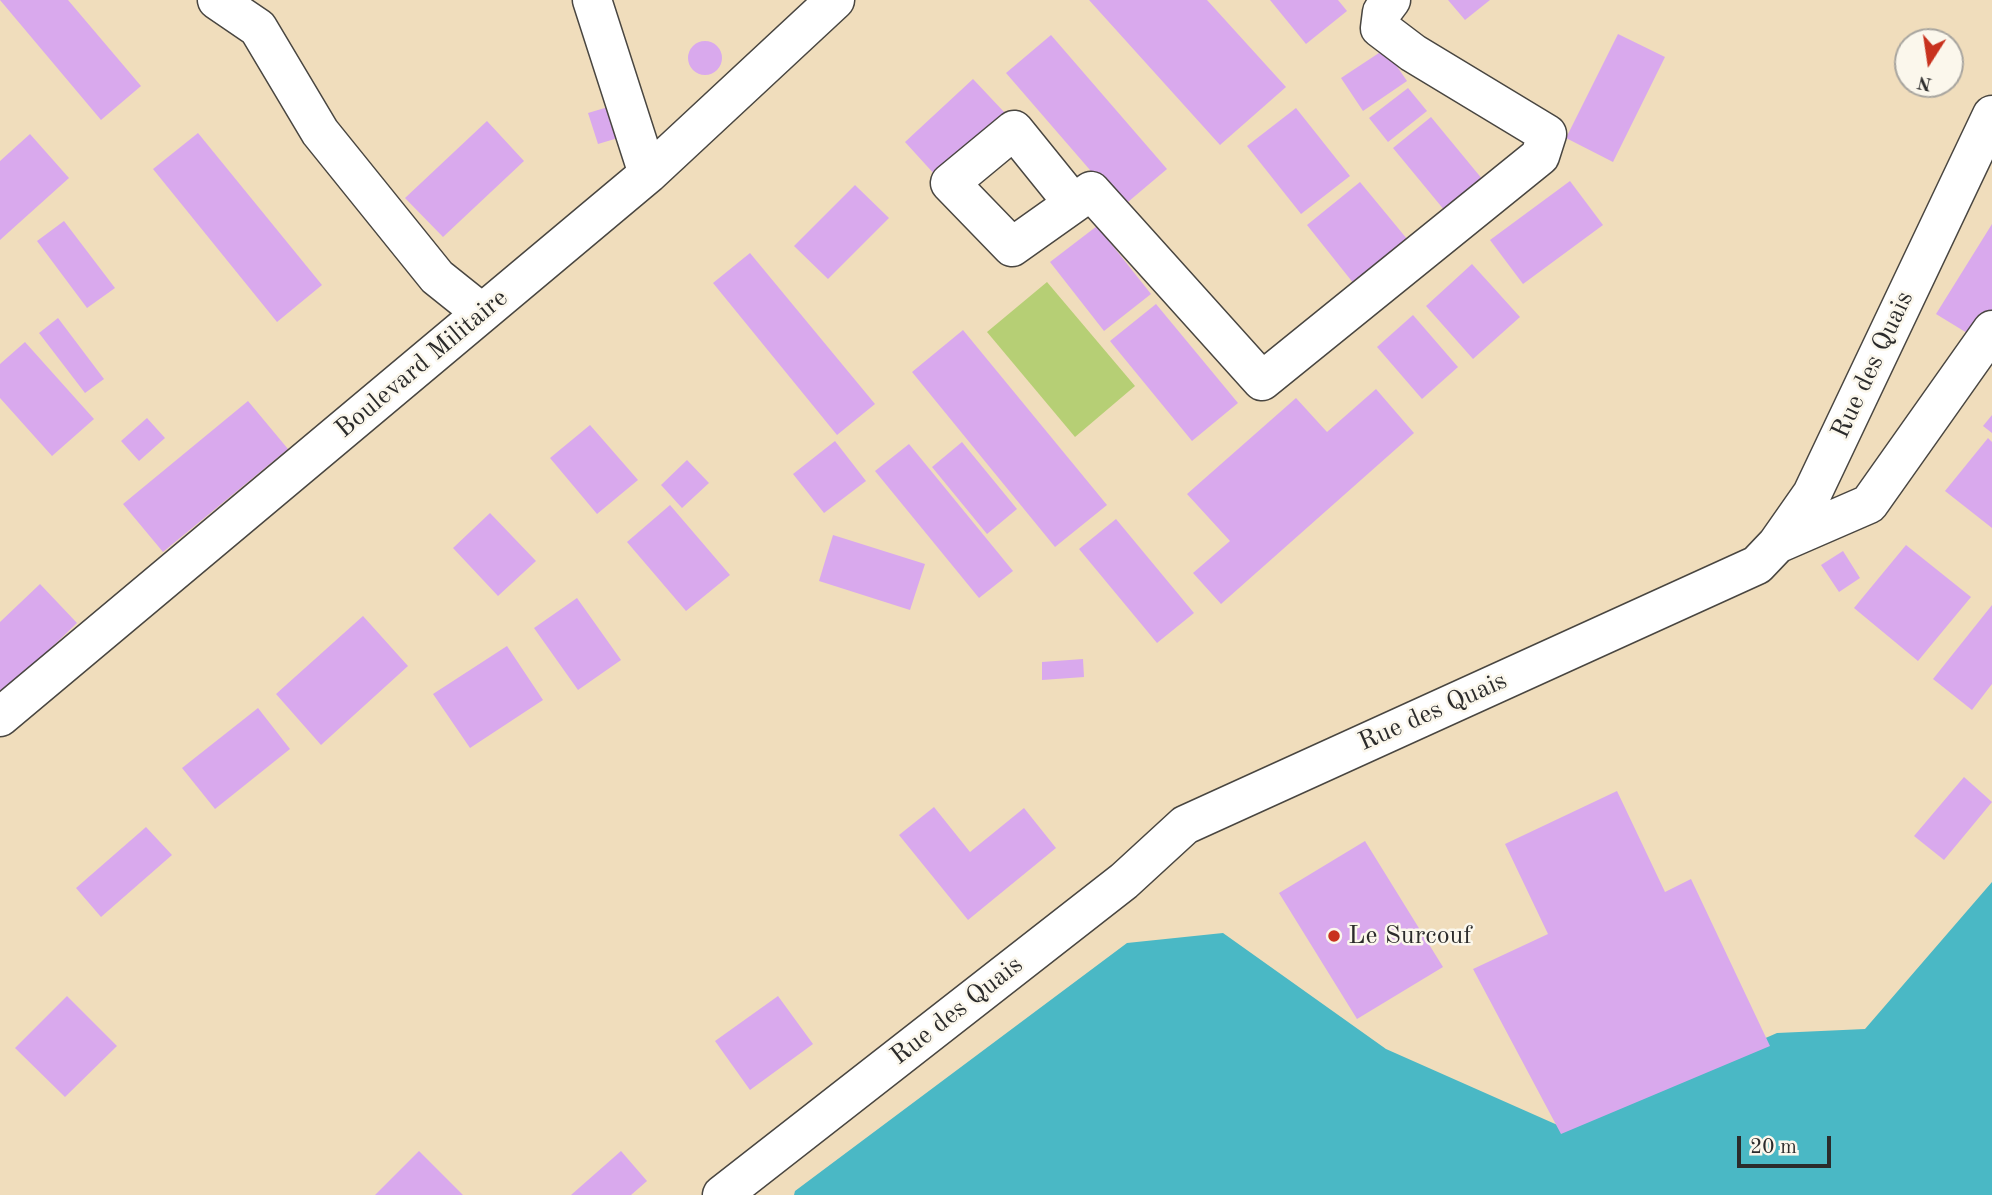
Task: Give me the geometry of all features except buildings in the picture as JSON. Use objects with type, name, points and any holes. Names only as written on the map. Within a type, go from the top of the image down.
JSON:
[{"type":"street","points":[[218,0],[258,29],[320,132],[437,277],[482,313]]},
{"type":"street","points":[[592,0],[648,174]]},
{"type":"street","name":"Boulevard Militaire","points":[[0,717],[648,174],[835,0]]},
{"type":"street","points":[[1073,203],[1091,191],[1262,381],[1540,156],[1547,134],[1413,53],[1380,28],[1381,12],[1391,0]]},
{"type":"street","name":"Rue des Quais","points":[[722,1195],[1124,881],[1185,825],[1756,565],[1777,544],[1812,494],[1992,115]]},
{"type":"street","points":[[1777,544],[1869,504],[1992,330]]},
{"type":"green space","points":[[1047,282],[1135,386],[1075,437],[987,332]]},
{"type":"water","points":[[1992,882],[1992,1195],[794,1195],[795,1191],[1127,943],[1223,933],[1386,1049],[1562,1127],[1777,1033],[1865,1029]]},
{"type":"place","name":"Le Surcouf","points":[[1334,936]]}]
